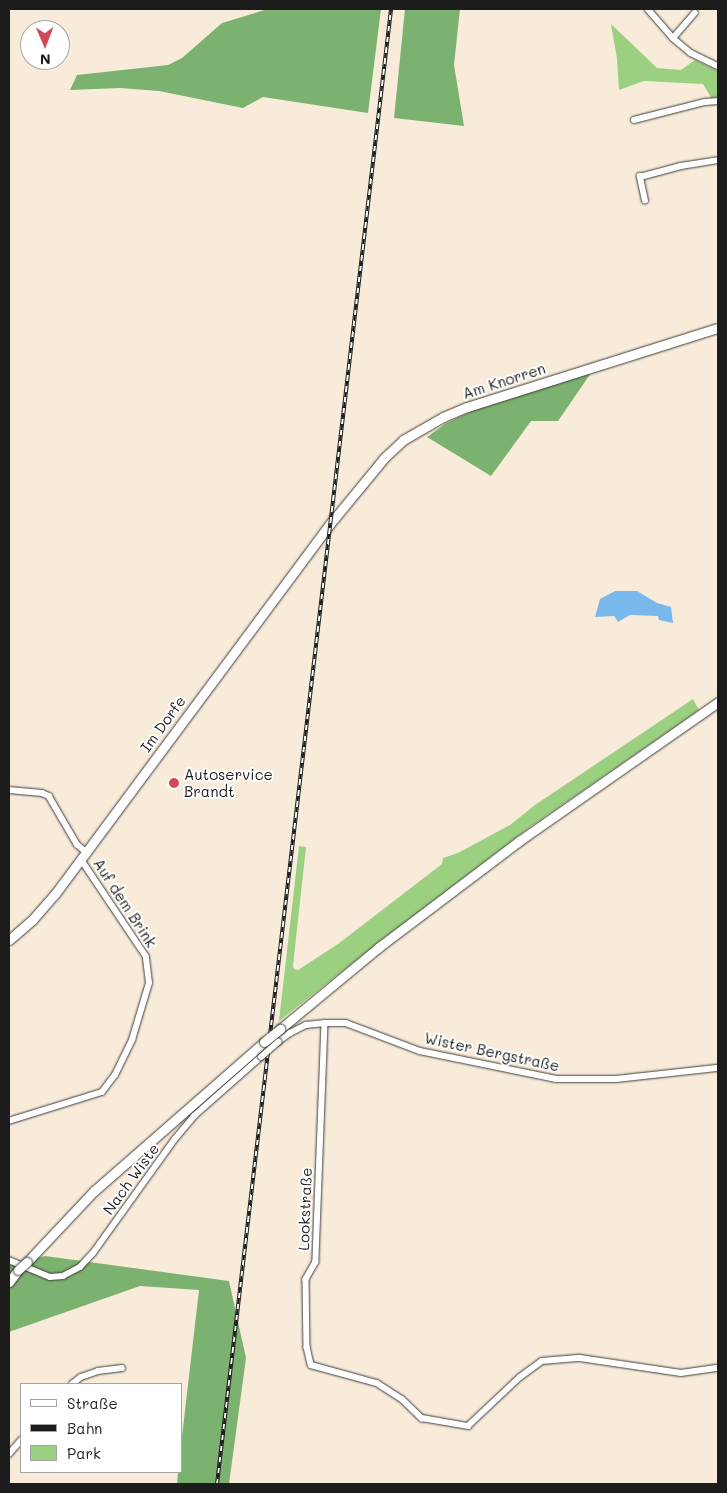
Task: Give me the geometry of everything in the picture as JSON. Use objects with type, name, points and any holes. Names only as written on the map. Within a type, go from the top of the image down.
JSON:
[{"type":"street","points":[[648,9],[673,38],[691,53],[718,66]]},
{"type":"street","points":[[673,38],[695,13]]},
{"type":"street","points":[[634,120],[705,102],[718,101]]},
{"type":"street","points":[[645,201],[640,177],[681,166],[718,160]]},
{"type":"street","name":"Am Knorren","points":[[334,519],[385,457],[403,440],[443,417],[467,406],[718,328]]},
{"type":"street","name":"Im Dorfe","points":[[9,940],[33,919],[83,856],[334,519]]},
{"type":"street","points":[[9,1282],[18,1270],[94,1191],[264,1042],[379,947],[519,841],[718,702]]},
{"type":"street","name":"Auf dem Brink","points":[[9,790],[42,793],[48,796],[146,957],[149,983],[132,1040],[115,1076],[102,1092],[9,1121]]},
{"type":"street","name":"Wister Bergstraße","points":[[278,1042],[306,1025],[325,1022],[346,1023],[420,1051],[556,1079],[607,1080],[718,1068]]},
{"type":"street","name":"Lookstraße","points":[[325,1022],[316,1262],[306,1279],[307,1347],[311,1365],[377,1383],[402,1399],[422,1418],[468,1426],[520,1377],[542,1361],[580,1358],[682,1373],[718,1368]]},
{"type":"street","name":"Nach Wiste","points":[[9,1260],[50,1277],[63,1276],[80,1267],[93,1253],[174,1139],[194,1116],[278,1042]]},
{"type":"street","points":[[73,1383],[81,1377],[98,1371],[122,1368]]},
{"type":"street","points":[[9,1454],[20,1441]]},
{"type":"green space","points":[[268,9],[381,9],[368,113],[263,97],[243,108],[159,91],[120,88],[70,90],[77,75],[168,65],[182,58],[222,23]]},
{"type":"green space","points":[[405,9],[460,9],[454,65],[464,126],[394,118]]},
{"type":"green space","points":[[611,24],[657,68],[681,70],[695,60],[718,71],[718,99],[712,99],[703,84],[644,81],[619,90],[617,59]]},
{"type":"green space","points":[[591,373],[558,421],[531,421],[491,476],[427,437],[445,424],[478,408]]},
{"type":"green space","points":[[693,699],[699,710],[530,827],[279,1021],[299,846],[306,847],[293,966],[294,969],[298,970],[338,944],[442,864],[443,858],[458,853],[510,825],[535,805]]},
{"type":"green space","points":[[45,1256],[229,1281],[246,1358],[229,1484],[177,1484],[178,1473],[182,1473],[182,1436],[199,1290],[140,1286],[9,1332],[9,1265]]},
{"type":"water","points":[[615,591],[637,591],[657,603],[671,607],[673,623],[659,620],[658,616],[630,615],[618,622],[614,616],[595,617],[600,599]]},
{"type":"railway","points":[[217,1484],[391,9]]},
{"type":"place","name":"Autoservice Brandt","points":[[174,783]]}]
